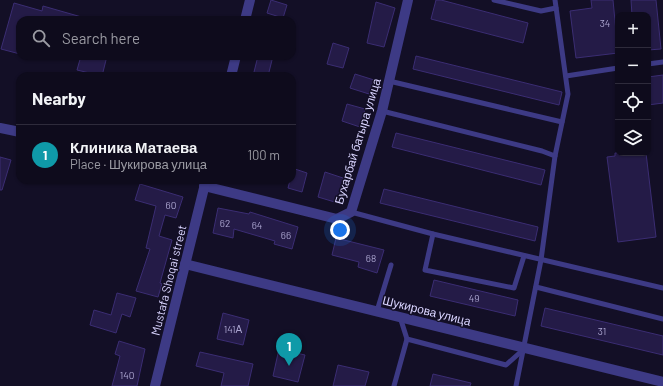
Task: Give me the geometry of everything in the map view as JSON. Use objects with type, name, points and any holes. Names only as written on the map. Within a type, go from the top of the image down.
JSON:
[{"type":"street","points":[[246,16],[250,0]]},
{"type":"street","name":"Бухарбай батыра улица","points":[[209,184],[337,219],[351,212],[382,111],[408,0]]},
{"type":"street","points":[[232,72],[235,60]]},
{"type":"street","points":[[0,128],[16,131]]},
{"type":"street","name":"Mustafa Shoqai street","points":[[155,386],[205,184]]},
{"type":"street","name":"Шукирова улица","points":[[185,264],[663,382]]},
{"type":"lane","points":[[494,0],[541,12],[556,8]]},
{"type":"lane","points":[[516,386],[525,348],[541,260],[555,156],[568,94],[555,0]]},
{"type":"lane","points":[[651,64],[663,62]]},
{"type":"lane","points":[[566,76],[615,68]]},
{"type":"lane","points":[[390,81],[562,122]]},
{"type":"lane","points":[[382,111],[542,151],[555,156]]},
{"type":"lane","points":[[351,212],[433,234],[663,288]]},
{"type":"lane","points":[[433,234],[425,270],[514,288],[524,256]]},
{"type":"lane","points":[[377,311],[391,265]]},
{"type":"lane","points":[[536,286],[663,319]]},
{"type":"lane","points":[[394,386],[408,339],[400,317]]},
{"type":"lane","points":[[408,339],[506,365],[525,348]]},
{"type":"building","points":[[271,0],[287,5],[284,16],[277,16],[267,13]]},
{"type":"building","points":[[436,0],[441,0],[528,23],[523,43],[431,19]]},
{"type":"building","points":[[591,0],[613,0],[615,21],[615,53],[576,58],[570,11],[592,8]]},
{"type":"building","points":[[631,0],[656,0],[661,49],[651,50],[651,12],[632,12]]},
{"type":"building","points":[[376,2],[395,8],[384,47],[367,43]]},
{"type":"building","points":[[14,3],[42,11],[43,6],[78,16],[16,16],[16,53],[1,49]]},
{"type":"building","points":[[333,43],[349,48],[343,68],[327,64]]},
{"type":"building","points":[[416,56],[562,92],[559,105],[413,69]]},
{"type":"building","points":[[80,60],[106,60],[103,72],[85,72],[77,70]]},
{"type":"building","points":[[257,60],[272,60],[269,72],[254,72]]},
{"type":"building","points":[[355,74],[374,80],[369,94],[350,88]]},
{"type":"building","points":[[663,75],[663,103],[651,105],[651,77]]},
{"type":"building","points":[[347,104],[365,109],[360,127],[342,121]]},
{"type":"building","points":[[396,133],[545,170],[541,185],[392,147]]},
{"type":"building","points":[[646,156],[656,237],[618,242],[607,157]]},
{"type":"building","points":[[0,157],[11,160],[2,190],[0,190]]},
{"type":"building","points":[[296,169],[307,173],[302,192],[288,188],[289,184],[296,184]]},
{"type":"building","points":[[325,172],[346,179],[338,203],[318,197]]},
{"type":"building","points":[[140,184],[183,197],[176,218],[165,215],[159,236],[172,240],[160,283],[162,284],[158,297],[136,291],[150,249],[146,248],[156,206],[135,200]]},
{"type":"building","points":[[384,189],[538,227],[535,241],[380,203]]},
{"type":"building","points":[[218,208],[249,214],[250,212],[298,227],[292,249],[274,244],[275,241],[234,229],[233,238],[213,233]]},
{"type":"building","points":[[336,238],[384,250],[377,273],[358,267],[359,262],[332,255]]},
{"type":"building","points":[[434,280],[518,300],[515,316],[430,296]]},
{"type":"building","points":[[117,293],[136,298],[130,317],[122,314],[116,333],[90,325],[94,310],[111,315]]},
{"type":"building","points":[[545,308],[663,336],[663,355],[541,326]]},
{"type":"building","points":[[223,313],[249,320],[243,345],[217,339]]},
{"type":"building","points":[[119,341],[145,349],[137,386],[112,386],[120,356],[115,354]]},
{"type":"building","points":[[279,349],[305,355],[298,382],[273,376]]},
{"type":"building","points":[[200,352],[253,364],[248,386],[221,386],[224,373],[196,366]]},
{"type":"building","points":[[338,365],[369,372],[365,386],[333,386]]},
{"type":"building","points":[[433,374],[471,383],[470,386],[430,386]]},
{"type":"place","name":"Клиника Матаева","points":[[289,366]]}]
